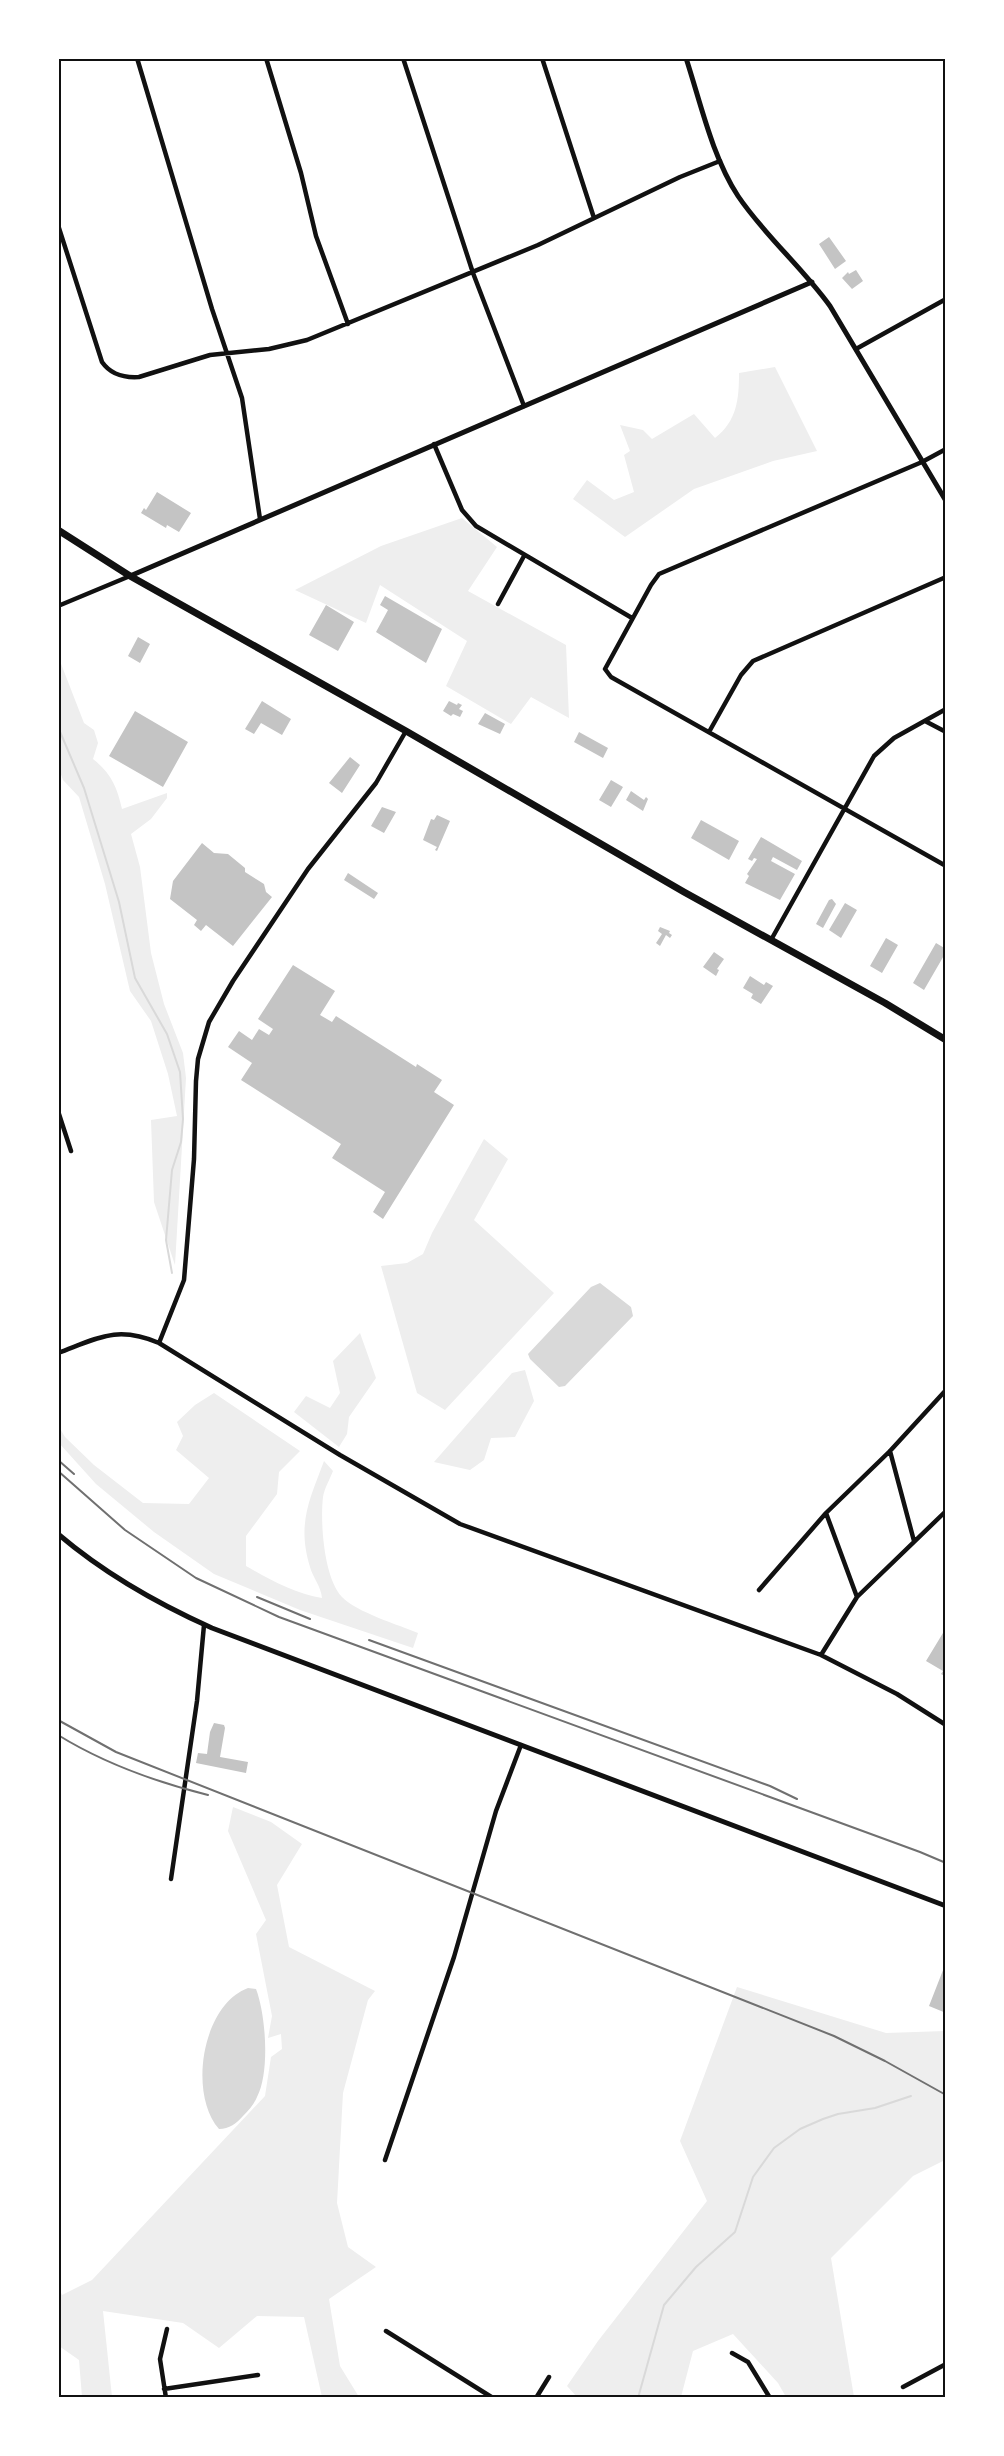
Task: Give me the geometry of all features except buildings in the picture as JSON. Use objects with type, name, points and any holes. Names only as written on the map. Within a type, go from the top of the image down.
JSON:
[{"type":"main road","points":[[58,530],[130,576],[885,1003],[945,1040]]},
{"type":"street","points":[[136,58],[245,411],[260,519]]},
{"type":"street","points":[[266,58],[301,173],[319,244],[348,324]]},
{"type":"street","points":[[403,58],[473,273],[524,406]]},
{"type":"street","points":[[542,58],[594,218]]},
{"type":"street","points":[[686,58],[720,161],[747,208],[812,282],[856,349],[945,501]]},
{"type":"street","points":[[58,225],[104,366],[111,372],[128,378],[139,377],[228,352],[289,346],[473,273],[720,161]]},
{"type":"street","points":[[58,606],[812,282]]},
{"type":"street","points":[[856,349],[945,299]]},
{"type":"street","points":[[434,444],[459,503],[468,518],[484,533],[632,618]]},
{"type":"street","points":[[945,449],[922,462],[667,570],[655,578],[607,663],[606,672],[945,866]]},
{"type":"street","points":[[498,604],[524,555]]},
{"type":"street","points":[[709,732],[741,675],[753,661],[945,577]]},
{"type":"street","points":[[771,940],[879,751],[894,738],[945,709]]},
{"type":"street","points":[[925,721],[945,732]]},
{"type":"street","points":[[159,1343],[184,1280],[194,1159],[198,1059],[209,1022],[233,981],[308,869],[376,783],[406,731]]},
{"type":"street","points":[[58,1111],[71,1151]]},
{"type":"street","points":[[58,1353],[116,1333],[136,1334],[159,1343],[340,1455],[460,1524],[821,1655],[897,1694],[945,1725]]},
{"type":"street","points":[[759,1590],[826,1513],[890,1451],[945,1390]]},
{"type":"street","points":[[890,1451],[914,1541]]},
{"type":"street","points":[[821,1655],[856,1597],[945,1511]]},
{"type":"street","points":[[826,1513],[856,1597]]},
{"type":"street","points":[[58,1534],[123,1583],[204,1625],[945,1906]]},
{"type":"street","points":[[171,1880],[197,1701],[204,1625]]},
{"type":"street","points":[[385,2160],[448,1976],[484,1849],[521,1745]]},
{"type":"street","points":[[165,2397],[160,2359],[167,2329]]},
{"type":"street","points":[[386,2331],[494,2397]]},
{"type":"street","points":[[732,2353],[748,2362],[770,2397]]},
{"type":"street","points":[[903,2388],[945,2364]]},
{"type":"street","points":[[164,2389],[258,2376]]},
{"type":"street","points":[[536,2397],[549,2377]]},
{"type":"shaded area","points":[[775,367],[817,451],[773,461],[694,489],[625,537],[573,499],[587,480],[614,500],[634,492],[624,455],[630,451],[620,425],[643,430],[652,439],[694,414],[715,438],[728,424],[735,409],[739,373]]},
{"type":"shaded area","points":[[462,518],[497,547],[468,591],[566,645],[569,718],[531,697],[511,724],[446,686],[467,641],[380,585],[366,623],[295,590],[381,546]]},
{"type":"shaded area","points":[[58,656],[84,723],[94,730],[98,743],[93,759],[112,781],[122,809],[167,793],[167,798],[151,819],[131,834],[140,867],[151,953],[164,1004],[183,1053],[186,1078],[175,1265],[154,1202],[151,1120],[177,1116],[168,1074],[151,1021],[130,991],[105,884],[79,797],[63,780],[59,769]]},
{"type":"shaded area","points":[[484,1139],[508,1159],[474,1220],[554,1293],[445,1410],[417,1393],[381,1266],[407,1263],[423,1254],[432,1233]]},
{"type":"shaded area","points":[[600,1283],[631,1307],[633,1316],[565,1386],[559,1387],[530,1359],[528,1354],[591,1287]]},
{"type":"shaded area","points":[[360,1333],[376,1378],[349,1417],[347,1434],[339,1447],[294,1412],[306,1396],[330,1408],[340,1393],[333,1361]]},
{"type":"shaded area","points":[[525,1370],[534,1401],[515,1437],[491,1438],[484,1460],[470,1470],[434,1462],[512,1373]]},
{"type":"shaded area","points":[[214,1393],[300,1451],[279,1472],[277,1494],[246,1536],[246,1566],[292,1590],[322,1598],[306,1552],[305,1525],[306,1513],[324,1461],[333,1471],[324,1494],[322,1521],[327,1564],[336,1588],[342,1597],[357,1608],[418,1633],[413,1648],[300,1610],[214,1574],[154,1532],[96,1484],[59,1443],[59,1427],[65,1437],[94,1465],[143,1503],[189,1504],[209,1478],[176,1450],[183,1436],[177,1422],[195,1405]]},
{"type":"shaded area","points":[[233,1807],[271,1822],[302,1844],[277,1885],[289,1947],[375,1991],[368,2000],[343,2093],[337,2203],[348,2247],[376,2267],[329,2299],[340,2366],[359,2397],[322,2397],[304,2317],[257,2316],[219,2348],[183,2323],[103,2311],[112,2397],[82,2397],[79,2360],[59,2346],[59,2288],[62,2295],[92,2280],[265,2096],[271,2057],[282,2049],[281,2034],[268,2038],[272,2016],[256,1934],[266,1920],[228,1831]]},
{"type":"shaded area","points":[[737,1987],[886,2033],[945,2031],[945,2160],[913,2176],[831,2258],[854,2397],[786,2397],[778,2383],[733,2334],[693,2351],[681,2397],[577,2397],[567,2386],[598,2341],[707,2201],[680,2141]]},
{"type":"shaded area","points":[[248,1988],[256,1989],[262,2013],[265,2044],[264,2074],[254,2102],[241,2119],[229,2127],[219,2129],[209,2114],[204,2095],[202,2073],[205,2052],[210,2031],[220,2012],[232,1998]]},
{"type":"waterway","points":[[58,727],[84,788],[119,902],[135,978],[167,1034],[180,1072],[183,1119],[181,1142],[172,1170],[166,1240],[172,1273]]},
{"type":"waterway","points":[[638,2398],[664,2305],[696,2267],[735,2232],[753,2177],[774,2148],[800,2129],[823,2119],[875,2108],[911,2096]]},
{"type":"railway","points":[[58,1460],[74,1474]]},
{"type":"railway","points":[[58,1471],[125,1530],[196,1578],[279,1617],[946,1863]]},
{"type":"railway","points":[[257,1597],[310,1619]]},
{"type":"railway","points":[[369,1640],[770,1786],[797,1799]]},
{"type":"railway","points":[[58,1720],[116,1752],[834,2036],[946,2095]]},
{"type":"railway","points":[[58,1735],[94,1755],[131,1771],[208,1795]]}]
